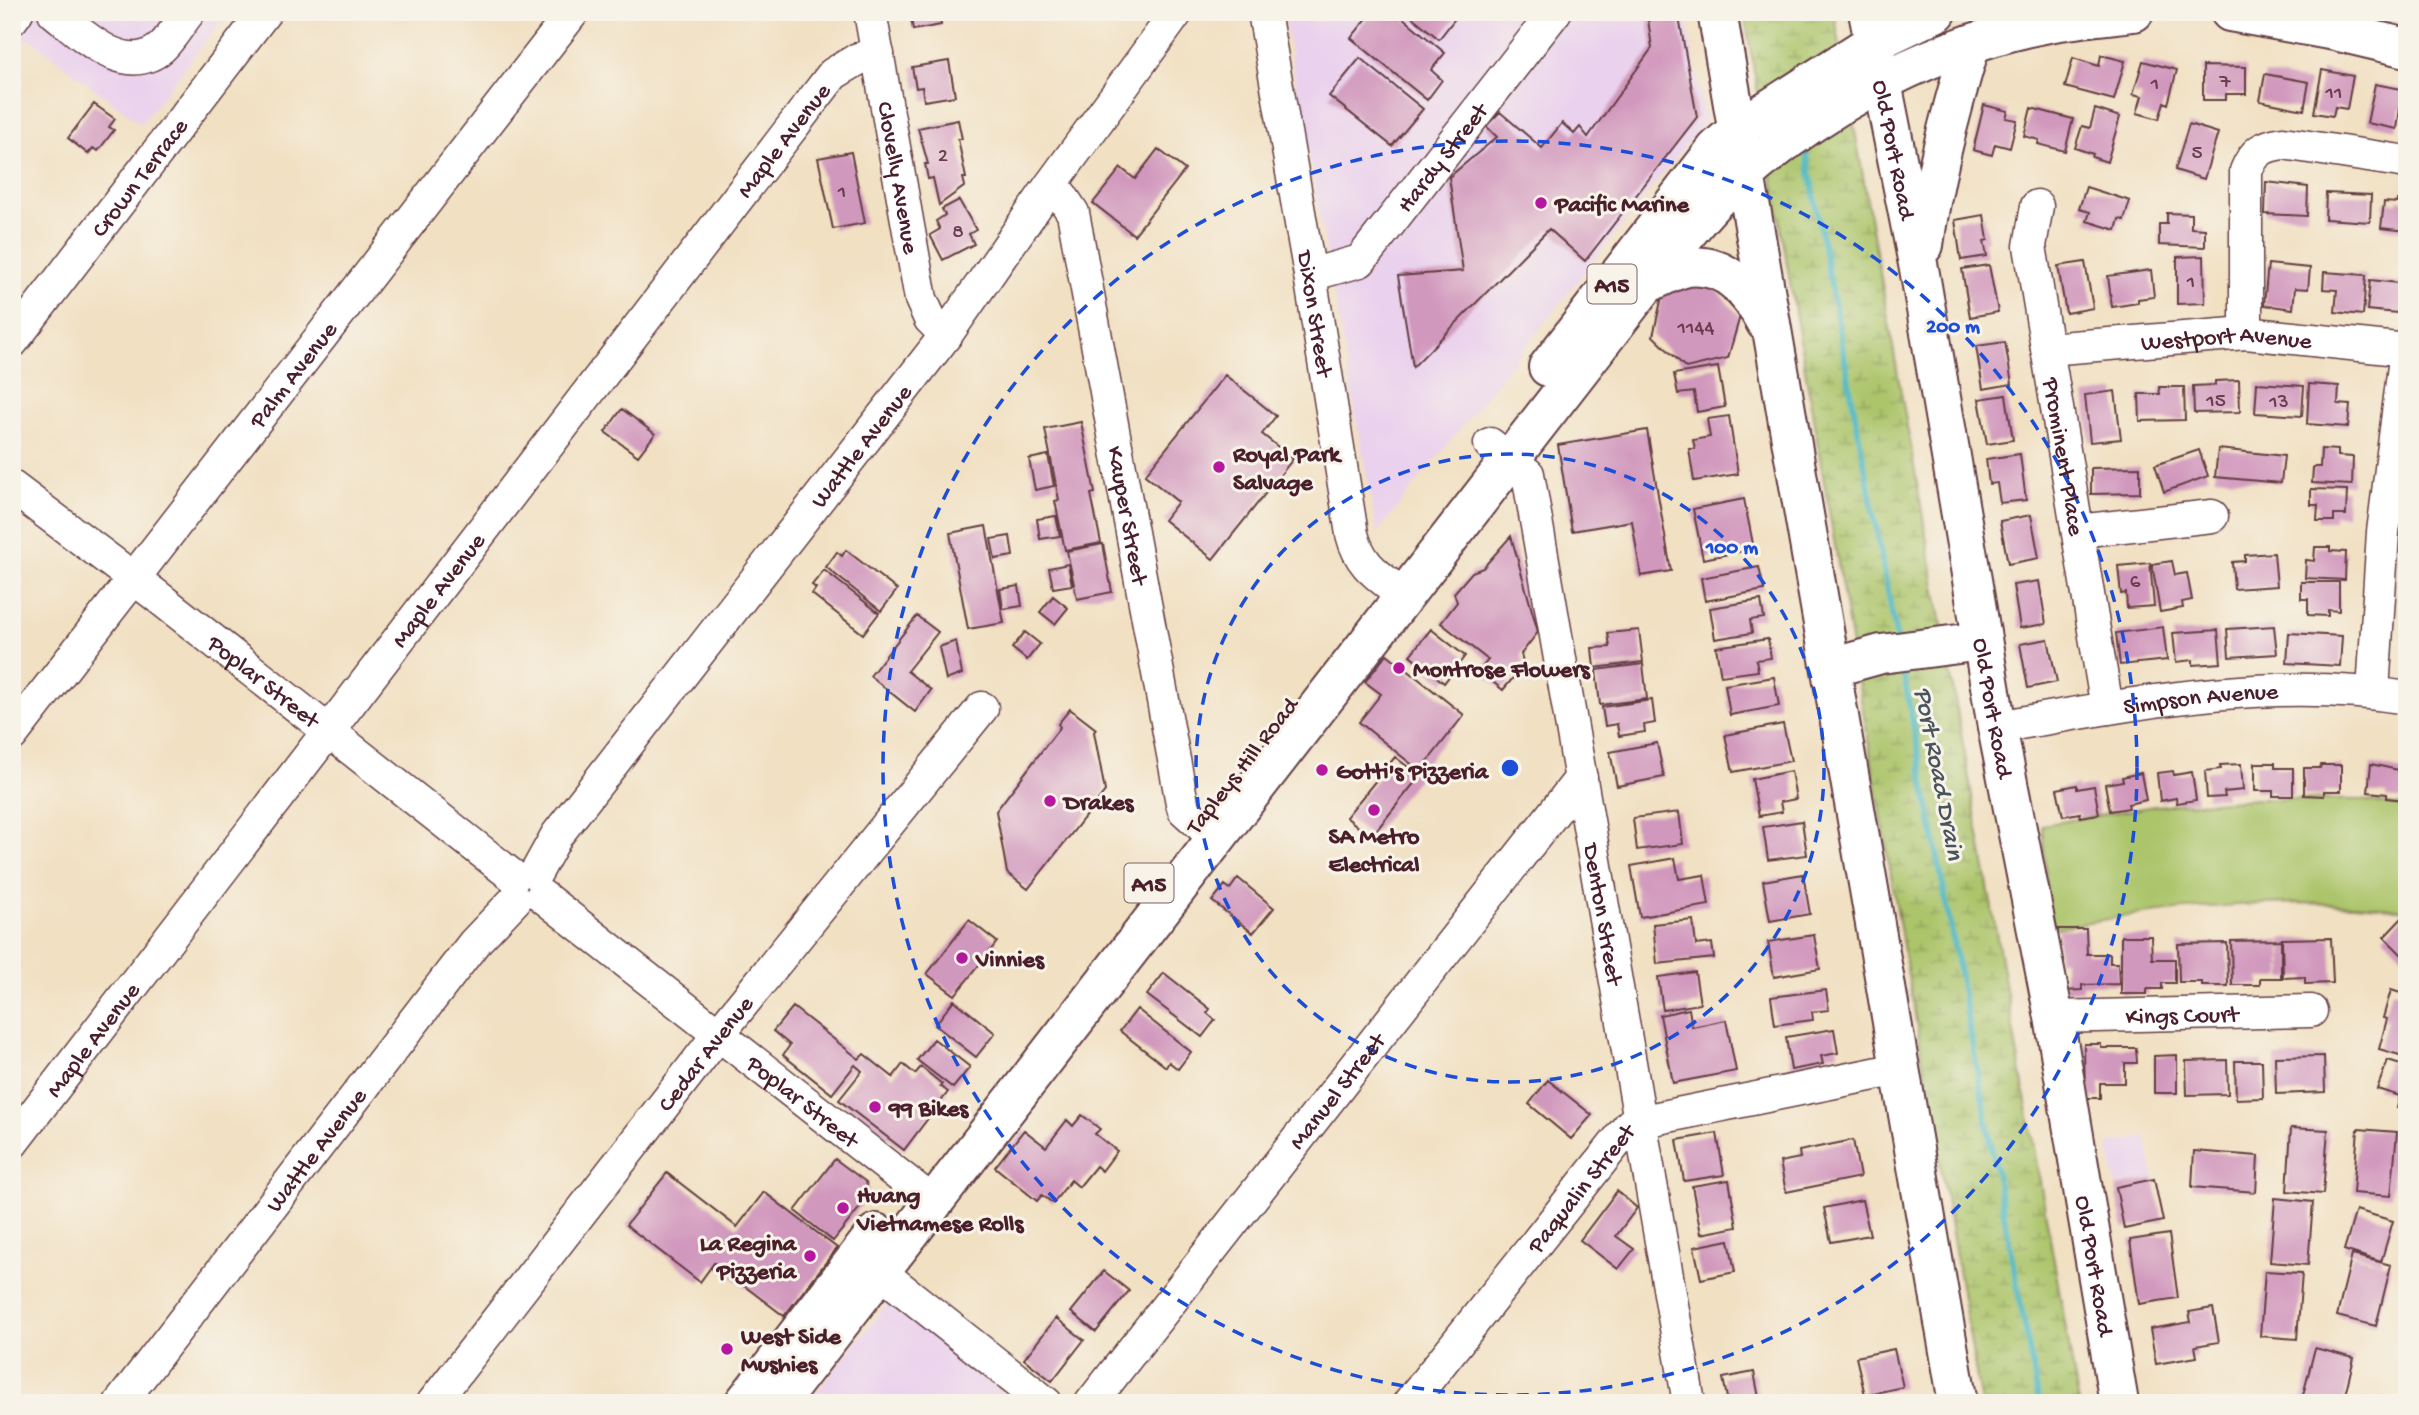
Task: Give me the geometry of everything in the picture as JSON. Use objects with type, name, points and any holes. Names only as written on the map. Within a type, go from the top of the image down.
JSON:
[{"type":"main road","points":[[1717,12],[1958,1403]]},
{"type":"main road","name":"A15","points":[[1738,129],[1870,28],[1937,12]]},
{"type":"main road","name":"A15","points":[[1745,175],[1806,126],[1881,82],[1940,54],[2035,26],[2134,12]]},
{"type":"main road","points":[[2230,12],[2335,31],[2407,48]]},
{"type":"main road","name":"Old Port Road","points":[[1870,28],[1920,274],[1997,727],[2054,1017],[2119,1403]]},
{"type":"main road","points":[[1920,274],[1930,197],[1955,95],[1971,44]]},
{"type":"main road","name":"Tapleys Hill Road","points":[[744,1403],[924,1194],[1500,451],[1707,159],[1738,129]]},
{"type":"main road","name":"Tapleys Hill Road","points":[[1500,451],[1648,283],[1675,247],[1720,196],[1745,175]]},
{"type":"main road","points":[[1648,283],[1687,267],[1708,267],[1739,282],[1755,303],[1772,334]]},
{"type":"main road","points":[[1831,668],[1881,654],[1982,641]]},
{"type":"main road","name":"Tapleys Hill Road","points":[[778,1403],[879,1271],[924,1194]]},
{"type":"street","points":[[12,19],[17,12]]},
{"type":"street","points":[[54,12],[95,45],[117,56],[135,59],[150,55],[164,45],[189,12]]},
{"type":"street","name":"Crown Terrace","points":[[12,342],[265,12]]},
{"type":"street","name":"Palm Avenue","points":[[12,735],[573,12]]},
{"type":"street","name":"Clovelly Avenue","points":[[870,12],[921,299],[930,318],[946,335]]},
{"type":"street","name":"Wattle Avenue","points":[[120,1403],[465,954],[527,887],[556,835],[946,335],[1049,186],[1178,12]]},
{"type":"street","name":"Dixon Street","points":[[1264,12],[1356,552],[1365,564],[1394,588]]},
{"type":"street","name":"Hardy Street","points":[[1310,275],[1360,261],[1555,12]]},
{"type":"street","name":"Maple Avenue","points":[[12,1143],[833,74],[858,59],[878,54]]},
{"type":"street","points":[[2246,333],[2246,170],[2252,156],[2265,146],[2283,143],[2407,162]]},
{"type":"street","name":"Kauper Street","points":[[1049,186],[1061,195],[1073,213],[1182,803],[1184,810],[1205,830]]},
{"type":"street","name":"Prominent Place","points":[[2037,206],[2030,246],[2107,708]]},
{"type":"street","name":"Westport Avenue","points":[[2047,349],[2246,333],[2406,350]]},
{"type":"street","points":[[2373,692],[2395,533],[2406,350]]},
{"type":"street","name":"Denton Street","points":[[1500,451],[1528,474],[1689,1403]]},
{"type":"street","name":"Poplar Street","points":[[12,487],[134,578],[924,1194]]},
{"type":"street","points":[[2078,531],[2212,516]]},
{"type":"street","name":"Simpson Avenue","points":[[1997,727],[2107,708],[2207,694],[2261,690],[2373,692],[2407,698]]},
{"type":"street","name":"Cedar Avenue","points":[[433,1403],[718,1034],[982,708]]},
{"type":"street","name":"Manuel Street","points":[[1091,1403],[1581,778]]},
{"type":"street","name":"Kings Court","points":[[2054,1017],[2311,1011]]},
{"type":"street","name":"Paqualin Street","points":[[1409,1403],[1625,1131],[1639,1117],[1653,1119],[1899,1069]]},
{"type":"street","points":[[879,1271],[1046,1403]]},
{"type":"shaded area","points":[[12,12],[228,12],[141,124],[28,38],[12,57]]},
{"type":"shaded area","points":[[1283,12],[1685,12],[1705,121],[1377,533]]},
{"type":"shaded area","points":[[2146,1137],[2154,1179],[2116,1186],[2108,1144]]},
{"type":"shaded area","points":[[889,1301],[1016,1403],[808,1403]]},
{"type":"green space","points":[[1744,12],[1834,12],[2079,1403],[1981,1403]]},
{"type":"green space","points":[[2256,799],[2361,800],[2407,807],[2407,910],[2319,904],[2228,906],[2182,909],[2050,929],[2042,825],[2155,806]]},
{"type":"building","points":[[910,12],[939,12],[941,25],[913,30]]},
{"type":"building","points":[[1372,12],[1396,12],[1445,53],[1431,70],[1442,80],[1427,100],[1351,38]]},
{"type":"building","points":[[1406,12],[1460,12],[1439,39]]},
{"type":"building","name":"Pacific Marine","points":[[1647,12],[1678,12],[1697,117],[1585,261],[1549,229],[1413,367],[1398,276],[1463,271],[1449,177],[1497,137],[1486,126],[1500,112],[1542,148],[1562,123],[1574,134],[1580,127],[1588,137],[1652,48]]},
{"type":"building","points":[[2101,55],[2125,61],[2114,100],[2065,87],[2073,58],[2099,66]]},
{"type":"building","points":[[1360,58],[1423,109],[1392,146],[1329,96]]},
{"type":"building","points":[[949,61],[955,96],[924,101],[922,87],[916,88],[912,67]]},
{"type":"building","points":[[2143,61],[2177,70],[2168,104],[2164,102],[2159,119],[2137,113],[2142,96],[2133,94]]},
{"type":"building","points":[[2203,66],[2246,67],[2246,94],[2226,94],[2226,100],[2203,100]]},
{"type":"building","points":[[2322,70],[2353,76],[2347,109],[2335,107],[2333,116],[2314,113]]},
{"type":"building","points":[[2265,74],[2309,82],[2304,110],[2260,101]]},
{"type":"building","points":[[2375,84],[2407,90],[2407,110],[2400,109],[2397,129],[2367,123]]},
{"type":"building","points":[[94,104],[115,119],[109,127],[114,130],[98,151],[93,148],[88,154],[68,138]]},
{"type":"building","points":[[1984,105],[2008,111],[2006,118],[2017,120],[2010,148],[1995,144],[1992,155],[1973,150]]},
{"type":"building","points":[[2031,108],[2073,119],[2065,151],[2038,144],[2039,140],[2024,136]]},
{"type":"building","points":[[2095,109],[2120,117],[2107,162],[2075,148],[2082,126],[2090,128]]},
{"type":"building","points":[[958,120],[965,186],[939,205],[933,178],[928,179],[925,164],[928,164],[918,128]]},
{"type":"building","points":[[2189,124],[2218,133],[2204,179],[2175,170]]},
{"type":"building","points":[[1158,149],[1185,170],[1134,235],[1093,203],[1121,168],[1135,179]]},
{"type":"building","points":[[851,152],[865,223],[833,229],[818,158]]},
{"type":"building","points":[[2266,182],[2308,187],[2307,216],[2265,214]]},
{"type":"building","points":[[2086,187],[2130,201],[2124,220],[2119,219],[2116,230],[2087,221],[2090,212],[2079,209]]},
{"type":"building","points":[[2326,193],[2371,195],[2370,222],[2325,219]]},
{"type":"building","points":[[959,200],[976,230],[969,234],[974,244],[943,260],[930,235],[940,229],[936,221],[945,215],[942,209]]},
{"type":"building","points":[[2398,200],[2407,201],[2407,231],[2381,228],[2384,202],[2398,203]]},
{"type":"building","points":[[2167,213],[2191,214],[2191,228],[2205,229],[2205,247],[2159,245],[2159,224],[2167,224]]},
{"type":"building","points":[[1984,215],[1988,240],[1984,241],[1987,256],[1961,260],[1955,220]]},
{"type":"building","points":[[2204,256],[2205,303],[2177,304],[2177,257]]},
{"type":"building","points":[[2085,262],[2093,308],[2066,313],[2058,266]]},
{"type":"building","points":[[2268,264],[2310,268],[2308,289],[2295,288],[2293,309],[2264,305]]},
{"type":"building","points":[[1989,265],[1998,312],[1970,317],[1962,269]]},
{"type":"building","points":[[2151,270],[2154,297],[2138,299],[2138,303],[2112,307],[2108,276]]},
{"type":"building","points":[[2324,272],[2366,275],[2363,315],[2335,312],[2337,290],[2323,289]]},
{"type":"building","points":[[2370,280],[2407,284],[2407,314],[2367,310]]},
{"type":"building","points":[[1709,282],[1740,316],[1728,358],[1686,368],[1653,336],[1663,292]]},
{"type":"building","points":[[2005,342],[2012,384],[1983,389],[1976,346]]},
{"type":"building","points":[[1718,367],[1725,407],[1697,412],[1694,392],[1678,394],[1674,374]]},
{"type":"building","name":"Royal Park Salvage","points":[[1225,375],[1276,416],[1262,434],[1293,459],[1213,559],[1164,520],[1178,502],[1145,475]]},
{"type":"building","points":[[2239,380],[2240,412],[2194,413],[2193,386],[2215,385],[2215,381]]},
{"type":"building","points":[[2257,383],[2304,386],[2302,416],[2255,413]]},
{"type":"building","points":[[2309,384],[2339,386],[2338,404],[2350,405],[2348,427],[2307,424]]},
{"type":"building","points":[[2159,387],[2184,387],[2185,420],[2140,421],[2139,394],[2160,394]]},
{"type":"building","points":[[2115,391],[2121,439],[2090,442],[2085,395]]},
{"type":"building","points":[[2006,395],[2013,440],[1987,444],[1979,399]]},
{"type":"building","points":[[622,409],[655,434],[638,456],[605,432]]},
{"type":"building","points":[[1729,416],[1738,474],[1694,481],[1689,449],[1695,449],[1693,440],[1710,437],[1707,419]]},
{"type":"building","points":[[1081,422],[1095,493],[1091,494],[1101,543],[1065,550],[1055,501],[1059,500],[1045,429]]},
{"type":"building","points":[[1647,430],[1671,571],[1641,576],[1632,521],[1572,531],[1558,445]]},
{"type":"building","points":[[2218,449],[2284,456],[2281,483],[2215,477]]},
{"type":"building","points":[[2321,449],[2338,450],[2338,456],[2353,457],[2352,485],[2312,483],[2313,467],[2320,467]]},
{"type":"building","points":[[2199,450],[2208,476],[2164,492],[2155,465]]},
{"type":"building","points":[[2020,454],[2026,500],[2000,503],[1997,483],[1989,484],[1986,459]]},
{"type":"building","points":[[1048,455],[1054,486],[1035,490],[1029,459]]},
{"type":"building","points":[[2140,467],[2140,493],[2091,494],[2091,468]]},
{"type":"building","points":[[2311,489],[2347,490],[2346,515],[2334,515],[2334,521],[2317,521],[2318,505],[2311,505]]},
{"type":"building","points":[[1744,499],[1754,549],[1703,559],[1693,509]]},
{"type":"building","points":[[2031,515],[2039,558],[2008,564],[2000,521]]},
{"type":"building","points":[[1056,516],[1060,536],[1040,539],[1037,519]]},
{"type":"building","points":[[986,526],[1004,623],[968,629],[950,533]]},
{"type":"building","points":[[1010,536],[1013,556],[995,559],[991,539]]},
{"type":"building","points":[[1511,536],[1538,632],[1521,654],[1524,665],[1503,690],[1479,671],[1488,660],[1441,623],[1457,602],[1454,593],[1472,572],[1483,568]]},
{"type":"building","points":[[1103,544],[1112,592],[1077,599],[1067,551]]},
{"type":"building","points":[[2315,547],[2330,547],[2330,551],[2346,552],[2345,580],[2305,578],[2306,560],[2314,561]]},
{"type":"building","points":[[846,550],[897,590],[881,611],[826,567],[837,552],[842,556]]},
{"type":"building","points":[[2274,553],[2277,586],[2234,589],[2232,562],[2245,561],[2245,555]]},
{"type":"building","points":[[2172,561],[2175,575],[2187,573],[2192,600],[2182,602],[2183,608],[2160,612],[2152,564]]},
{"type":"building","points":[[2150,563],[2154,606],[2127,608],[2126,593],[2121,594],[2118,566]]},
{"type":"building","points":[[1068,564],[1072,585],[1053,588],[1049,568]]},
{"type":"building","points":[[1759,567],[1764,590],[1705,601],[1701,578]]},
{"type":"building","points":[[824,570],[879,613],[863,634],[812,594],[816,588],[812,585]]},
{"type":"building","points":[[2039,581],[2046,624],[2020,628],[2013,585]]},
{"type":"building","points":[[2301,582],[2339,582],[2339,611],[2328,610],[2328,616],[2308,615],[2308,599],[2301,599]]},
{"type":"building","points":[[1019,586],[1022,606],[1003,609],[1000,589]]},
{"type":"building","points":[[1053,596],[1068,608],[1055,624],[1040,612]]},
{"type":"building","points":[[1761,600],[1764,618],[1750,620],[1752,633],[1715,639],[1710,608]]},
{"type":"building","points":[[917,616],[938,632],[907,671],[931,690],[915,712],[870,676]]},
{"type":"building","points":[[2274,626],[2277,654],[2229,657],[2227,629]]},
{"type":"building","points":[[2163,627],[2167,660],[2120,665],[2116,633]]},
{"type":"building","points":[[1431,629],[1465,656],[1444,683],[1410,655]]},
{"type":"building","points":[[1639,630],[1643,662],[1594,668],[1592,648],[1610,647],[1608,633]]},
{"type":"building","points":[[2218,630],[2221,663],[2193,665],[2193,660],[2176,662],[2173,633]]},
{"type":"building","points":[[1025,632],[1040,644],[1027,660],[1012,648]]},
{"type":"building","points":[[2289,633],[2342,636],[2340,666],[2287,663]]},
{"type":"building","points":[[1768,639],[1771,658],[1756,660],[1758,671],[1721,676],[1716,647]]},
{"type":"building","points":[[2048,639],[2057,682],[2028,688],[2020,644]]},
{"type":"building","points":[[956,641],[962,674],[946,680],[939,647]]},
{"type":"building","points":[[1387,654],[1464,715],[1420,771],[1359,722],[1381,694],[1365,682]]},
{"type":"building","points":[[1643,664],[1647,699],[1600,705],[1596,670]]},
{"type":"building","points":[[1774,677],[1779,706],[1730,715],[1725,685]]},
{"type":"building","points":[[1652,700],[1655,723],[1644,725],[1645,732],[1619,736],[1617,724],[1605,726],[1602,707]]},
{"type":"building","name":"Drakes","points":[[1070,709],[1096,729],[1094,732],[1105,791],[1028,889],[1007,873],[996,811],[1060,727],[1058,724]]},
{"type":"building","points":[[1783,724],[1791,761],[1733,772],[1725,735]]},
{"type":"building","points":[[1657,743],[1664,777],[1617,786],[1610,752]]},
{"type":"building","points":[[1395,757],[1420,776],[1371,837],[1346,817]]},
{"type":"building","points":[[2255,763],[2275,763],[2275,768],[2293,768],[2293,796],[2273,796],[2273,791],[2255,791]]},
{"type":"building","points":[[2241,764],[2243,790],[2224,792],[2225,797],[2207,798],[2205,771],[2221,769],[2220,765]]},
{"type":"building","points":[[2371,764],[2407,772],[2404,800],[2387,798],[2387,794],[2368,792]]},
{"type":"building","points":[[2321,765],[2341,765],[2341,791],[2324,791],[2324,796],[2304,795],[2304,768],[2320,768]]},
{"type":"building","points":[[1791,771],[1796,799],[1780,802],[1782,812],[1759,816],[1752,779]]},
{"type":"building","points":[[2173,771],[2174,775],[2192,772],[2196,800],[2177,803],[2176,798],[2160,801],[2157,773]]},
{"type":"building","points":[[2141,773],[2146,800],[2128,804],[2129,808],[2110,811],[2105,784],[2123,781],[2122,777]]},
{"type":"building","points":[[2077,785],[2077,789],[2094,786],[2099,814],[2063,816],[2057,789]]},
{"type":"building","points":[[1679,812],[1683,844],[1637,850],[1633,818]]},
{"type":"building","points":[[1802,821],[1807,855],[1768,860],[1763,827]]},
{"type":"building","points":[[1675,858],[1679,879],[1704,875],[1709,905],[1640,917],[1631,866]]},
{"type":"building","points":[[1803,874],[1810,914],[1770,921],[1763,881]]},
{"type":"building","points":[[1238,878],[1274,908],[1253,933],[1212,901],[1225,885],[1230,889]]},
{"type":"building","points":[[2405,915],[2407,917],[2407,960],[2384,937]]},
{"type":"building","name":"Vinnies","points":[[969,920],[997,942],[955,995],[927,974]]},
{"type":"building","points":[[1693,920],[1696,945],[1712,943],[1714,958],[1657,964],[1653,924]]},
{"type":"building","points":[[2058,929],[2086,929],[2087,954],[2110,954],[2110,963],[2118,963],[2119,984],[2082,985],[2082,990],[2064,991],[2064,960],[2058,960]]},
{"type":"building","points":[[1814,935],[1820,969],[1774,977],[1768,942]]},
{"type":"building","points":[[2121,936],[2151,936],[2152,959],[2175,959],[2175,983],[2162,983],[2162,989],[2147,989],[2147,994],[2121,994]]},
{"type":"building","points":[[2331,938],[2333,983],[2305,984],[2305,977],[2283,978],[2282,939]]},
{"type":"building","points":[[2281,940],[2281,978],[2260,978],[2260,985],[2232,985],[2231,941]]},
{"type":"building","points":[[2227,943],[2228,986],[2202,986],[2202,982],[2179,982],[2178,944]]},
{"type":"building","points":[[1695,972],[1700,1004],[1663,1010],[1658,977]]},
{"type":"building","points":[[1164,973],[1210,1009],[1207,1013],[1215,1020],[1202,1037],[1147,995]]},
{"type":"building","points":[[1826,990],[1829,1010],[1812,1012],[1813,1020],[1775,1025],[1771,997]]},
{"type":"building","points":[[2391,990],[2407,995],[2407,1040],[2403,1056],[2379,1049],[2387,1019],[2383,1018]]},
{"type":"building","points":[[954,1000],[995,1033],[976,1057],[935,1025]]},
{"type":"building","points":[[793,1007],[859,1059],[864,1054],[893,1077],[903,1064],[915,1074],[921,1067],[942,1084],[940,1086],[948,1092],[904,1150],[839,1100],[862,1071],[855,1065],[832,1094],[783,1055],[790,1045],[773,1031]]},
{"type":"building","points":[[1137,1009],[1191,1052],[1178,1069],[1169,1062],[1166,1067],[1120,1031]]},
{"type":"building","points":[[1689,1009],[1692,1027],[1726,1020],[1736,1071],[1673,1083],[1660,1015]]},
{"type":"building","points":[[1834,1029],[1838,1053],[1821,1056],[1823,1064],[1791,1070],[1786,1037]]},
{"type":"building","points":[[934,1039],[970,1067],[953,1088],[917,1060]]},
{"type":"building","points":[[2084,1044],[2101,1044],[2101,1048],[2136,1048],[2137,1063],[2125,1063],[2125,1083],[2100,1083],[2100,1098],[2085,1098]]},
{"type":"building","points":[[2177,1055],[2177,1093],[2154,1093],[2154,1056]]},
{"type":"building","points":[[2324,1056],[2325,1092],[2276,1094],[2275,1057]]},
{"type":"building","points":[[2227,1060],[2228,1094],[2187,1095],[2186,1061]]},
{"type":"building","points":[[2388,1060],[2407,1066],[2407,1111],[2397,1108],[2400,1096],[2377,1089]]},
{"type":"building","points":[[2235,1061],[2262,1061],[2263,1098],[2236,1099]]},
{"type":"building","points":[[1548,1080],[1592,1115],[1571,1139],[1529,1104]]},
{"type":"building","points":[[1082,1115],[1100,1129],[1095,1134],[1117,1151],[1102,1171],[1096,1166],[1079,1187],[1071,1180],[1053,1203],[1042,1195],[1037,1201],[995,1167],[1024,1130],[1046,1147],[1067,1120],[1073,1126]]},
{"type":"building","points":[[2291,1128],[2328,1130],[2323,1194],[2287,1191]]},
{"type":"building","points":[[2358,1129],[2397,1132],[2391,1196],[2353,1193]]},
{"type":"building","points":[[1717,1133],[1724,1175],[1684,1181],[1677,1140]]},
{"type":"building","points":[[1853,1140],[1860,1177],[1786,1192],[1780,1162],[1800,1158],[1799,1151]]},
{"type":"building","points":[[2194,1151],[2258,1156],[2256,1192],[2192,1187]]},
{"type":"building","points":[[835,1159],[866,1182],[869,1196],[833,1241],[795,1211]]},
{"type":"building","points":[[667,1173],[737,1227],[764,1192],[837,1248],[784,1316],[714,1263],[700,1282],[626,1225]]},
{"type":"building","points":[[2154,1179],[2163,1221],[2124,1229],[2116,1187]]},
{"type":"building","points":[[1729,1180],[1737,1227],[1701,1234],[1692,1186]]},
{"type":"building","points":[[1617,1191],[1637,1208],[1616,1236],[1634,1249],[1618,1269],[1580,1240]]},
{"type":"building","points":[[2275,1198],[2313,1202],[2308,1265],[2270,1262]]},
{"type":"building","points":[[1862,1200],[1870,1235],[1831,1242],[1824,1208]]},
{"type":"building","points":[[2356,1210],[2393,1221],[2381,1262],[2344,1250]]},
{"type":"building","points":[[2169,1234],[2178,1298],[2139,1304],[2130,1240]]},
{"type":"building","points":[[1729,1240],[1735,1272],[1701,1279],[1694,1247]]},
{"type":"building","points":[[2352,1255],[2391,1265],[2376,1326],[2337,1316]]},
{"type":"building","points":[[1104,1271],[1129,1291],[1096,1332],[1071,1312]]},
{"type":"building","points":[[2265,1271],[2302,1273],[2297,1339],[2260,1336]]},
{"type":"building","points":[[2213,1308],[2219,1342],[2195,1346],[2197,1357],[2156,1364],[2150,1329],[2191,1322],[2189,1312]]},
{"type":"building","points":[[1056,1318],[1084,1340],[1052,1381],[1024,1359]]},
{"type":"building","points":[[2315,1348],[2354,1358],[2343,1403],[2301,1403]]},
{"type":"building","points":[[1894,1349],[1903,1387],[1865,1395],[1856,1357]]},
{"type":"building","points":[[1754,1372],[1760,1403],[1728,1403],[1723,1378]]},
{"type":"waterway","name":"Port Road Drain","points":[[1806,151],[1897,640]]},
{"type":"waterway","name":"Port Road Drain","points":[[1902,665],[2039,1403]]},
{"type":"place","name":"Pacific Marine","points":[[1541,203]]},
{"type":"place","name":"Royal Park Salvage","points":[[1219,467]]},
{"type":"place","name":"Montrose Flowers","points":[[1399,668]]},
{"type":"place","name":"Gotti's Pizzeria","points":[[1322,770]]},
{"type":"place","name":"Drakes","points":[[1050,801]]},
{"type":"place","name":"SA Metro Electrical","points":[[1374,810]]},
{"type":"place","name":"Vinnies","points":[[962,958]]},
{"type":"place","name":"99 Bikes","points":[[875,1107]]},
{"type":"place","name":"Huang Vietnamese Rolls","points":[[843,1208]]},
{"type":"place","name":"La Regina Pizzeria","points":[[810,1256]]},
{"type":"place","name":"West Side Mushies","points":[[727,1349]]}]
